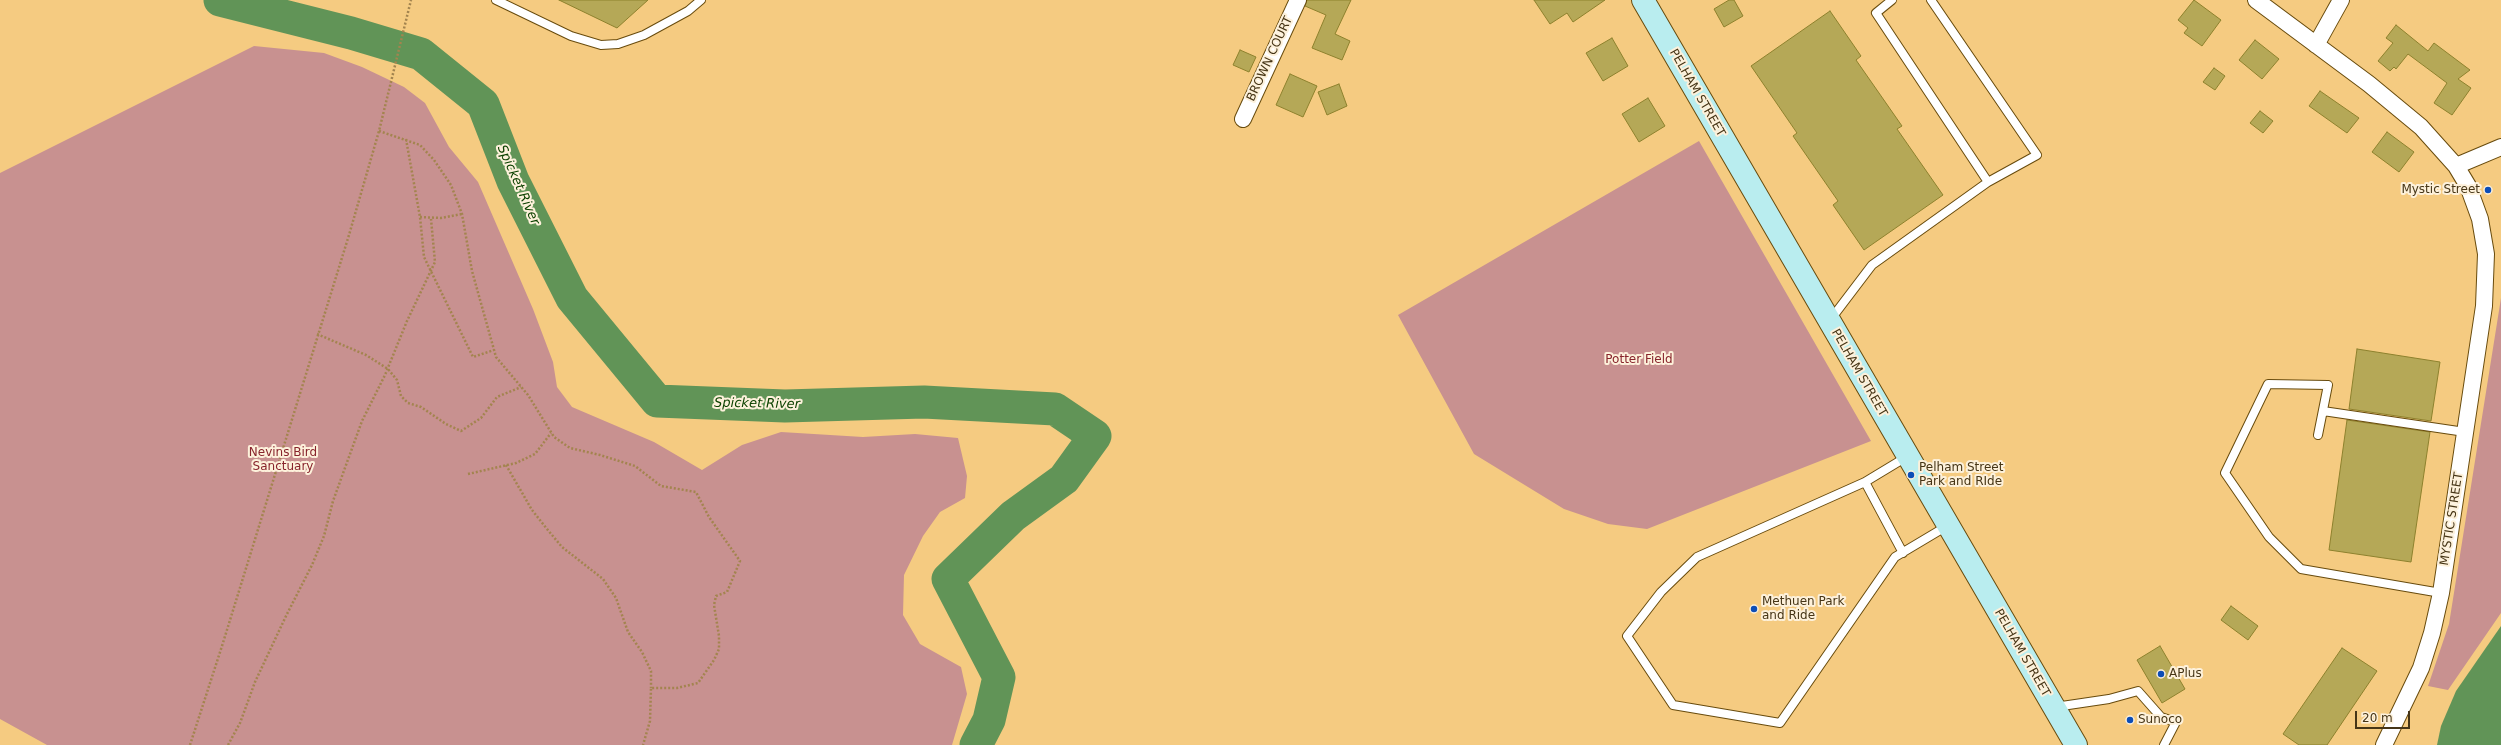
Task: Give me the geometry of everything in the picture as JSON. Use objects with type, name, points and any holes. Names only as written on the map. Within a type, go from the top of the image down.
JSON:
[{"type":"main road","name":"PELHAM STREET","points":[[1643,0],[2054,708],[2072,743]]},
{"type":"street","name":"BROWN COURT","points":[[1243,119],[1298,0]]},
{"type":"street","name":"MYSTIC STREET","points":[[2256,0],[2397,106],[2438,145],[2456,166],[2468,186],[2476,206],[2486,254],[2484,306],[2441,593],[2432,633],[2421,668],[2384,745]]},
{"type":"street","points":[[2316,45],[2341,0]]},
{"type":"street","points":[[2456,166],[2501,147]]},
{"type":"lane","points":[[496,0],[571,36],[601,45],[618,44],[644,35],[688,11],[701,0]]},
{"type":"lane","points":[[1892,0],[1876,13],[1988,182]]},
{"type":"lane","points":[[1829,321],[1872,265],[1988,182],[2037,155],[1931,0]]},
{"type":"lane","points":[[2318,435],[2328,385],[2268,384],[2225,473],[2269,536],[2301,569],[2441,593]]},
{"type":"lane","points":[[2323,411],[2465,432]]},
{"type":"lane","points":[[1908,456],[1865,482],[1697,557],[1661,592],[1628,636],[1673,705],[1780,723],[1896,557],[1948,526]]},
{"type":"lane","points":[[1865,482],[1902,553]]},
{"type":"lane","points":[[2054,708],[2109,699],[2138,691],[2161,717],[2176,722],[2164,745]]},
{"type":"path","points":[[190,745],[222,646],[379,131],[411,0]]},
{"type":"path","points":[[379,131],[420,145],[434,160],[451,185],[462,214],[472,271],[496,357],[521,386],[551,433],[570,448],[600,455],[635,466],[661,486],[696,492],[709,517],[740,561],[726,592],[716,596],[714,605],[719,636],[718,649],[706,674],[698,683],[688,686],[651,688]]},
{"type":"path","points":[[406,139],[420,217],[424,257],[430,273],[473,357],[494,350]]},
{"type":"path","points":[[420,217],[431,219],[462,214]]},
{"type":"path","points":[[228,745],[240,724],[256,682],[286,616],[312,565],[324,536],[350,451],[362,421],[388,369],[407,321],[436,262],[436,251],[431,219]]},
{"type":"path","points":[[317,334],[366,354],[388,369],[397,380],[401,396],[408,403],[421,407],[446,424],[461,431],[481,418],[497,397],[521,386]]},
{"type":"path","points":[[468,474],[516,463],[535,454],[551,433]]},
{"type":"path","points":[[506,465],[525,499],[547,530],[562,547],[603,580],[616,598],[628,632],[642,652],[651,671],[650,721],[643,745]]},
{"type":"green space","name":"Nevins Bird Sanctuary","points":[[254,46],[324,53],[362,67],[404,87],[425,103],[449,147],[478,182],[533,309],[553,362],[557,387],[572,407],[654,442],[702,470],[742,445],[781,432],[863,437],[915,434],[958,438],[967,476],[965,498],[940,512],[923,536],[904,575],[903,615],[920,644],[961,667],[967,694],[952,745],[47,745],[0,719],[0,173]]},
{"type":"green space","name":"Potter Field","points":[[1699,141],[1871,441],[1647,529],[1608,524],[1564,509],[1474,454],[1398,315]]},
{"type":"green space","points":[[2501,298],[2501,613],[2448,690],[2428,686],[2449,624]]},
{"type":"shaded area","points":[[2501,626],[2501,745],[2437,745],[2441,726],[2456,691]]},
{"type":"building","points":[[559,0],[648,0],[617,28]]},
{"type":"building","points":[[1307,0],[1351,0],[1335,34],[1350,41],[1342,60],[1312,48],[1326,15],[1305,6]]},
{"type":"building","points":[[1534,0],[1605,0],[1573,22],[1567,13],[1550,24]]},
{"type":"building","points":[[1729,0],[1734,0],[1743,16],[1724,27],[1714,9]]},
{"type":"building","points":[[2194,0],[2221,20],[2202,46],[2184,33],[2188,28],[2178,20]]},
{"type":"building","points":[[1830,11],[1861,56],[1856,60],[1902,126],[1897,129],[1943,195],[1864,250],[1833,205],[1838,201],[1793,136],[1797,133],[1751,66]]},
{"type":"building","points":[[2396,25],[2428,51],[2434,43],[2470,70],[2458,79],[2471,88],[2452,115],[2434,103],[2447,83],[2408,54],[2396,69],[2394,67],[2390,71],[2378,61],[2393,43],[2386,38]]},
{"type":"building","points":[[1612,38],[1628,66],[1603,81],[1586,53]]},
{"type":"building","points":[[2255,40],[2279,59],[2262,79],[2239,60]]},
{"type":"building","points":[[1240,50],[1256,57],[1249,72],[1233,65]]},
{"type":"building","points":[[2214,68],[2225,76],[2215,90],[2203,82]]},
{"type":"building","points":[[1290,74],[1317,86],[1303,117],[1276,105]]},
{"type":"building","points":[[1339,84],[1347,106],[1327,115],[1318,92]]},
{"type":"building","points":[[2320,91],[2359,118],[2347,133],[2309,106]]},
{"type":"building","points":[[1648,98],[1665,126],[1639,142],[1622,114]]},
{"type":"building","points":[[2260,111],[2273,121],[2263,133],[2250,123]]},
{"type":"building","points":[[2387,132],[2414,152],[2399,172],[2372,152]]},
{"type":"building","points":[[2357,349],[2440,362],[2431,421],[2349,409]]},
{"type":"building","points":[[2347,420],[2430,432],[2411,562],[2329,550]]},
{"type":"building","points":[[2231,606],[2258,626],[2248,640],[2221,620]]},
{"type":"building","name":"APlus","points":[[2160,646],[2185,689],[2162,703],[2137,660]]},
{"type":"building","points":[[2342,648],[2377,671],[2327,745],[2299,745],[2283,734]]},
{"type":"waterway","name":"Spicket River","points":[[220,0],[351,33],[421,54],[483,104],[513,181],[572,298],[657,401],[785,406],[924,402],[1055,409],[1095,436],[1064,479],[1013,516],[948,579],[999,677],[989,720],[976,745]]},
{"type":"place","name":"Mystic Street","points":[[2488,190]]},
{"type":"place","name":"Pelham Street Park and RIde","points":[[1911,475]]},
{"type":"place","name":"Methuen Park and Ride","points":[[1754,609]]},
{"type":"place","name":"APlus","points":[[2161,674]]},
{"type":"place","name":"Sunoco","points":[[2130,720]]}]
